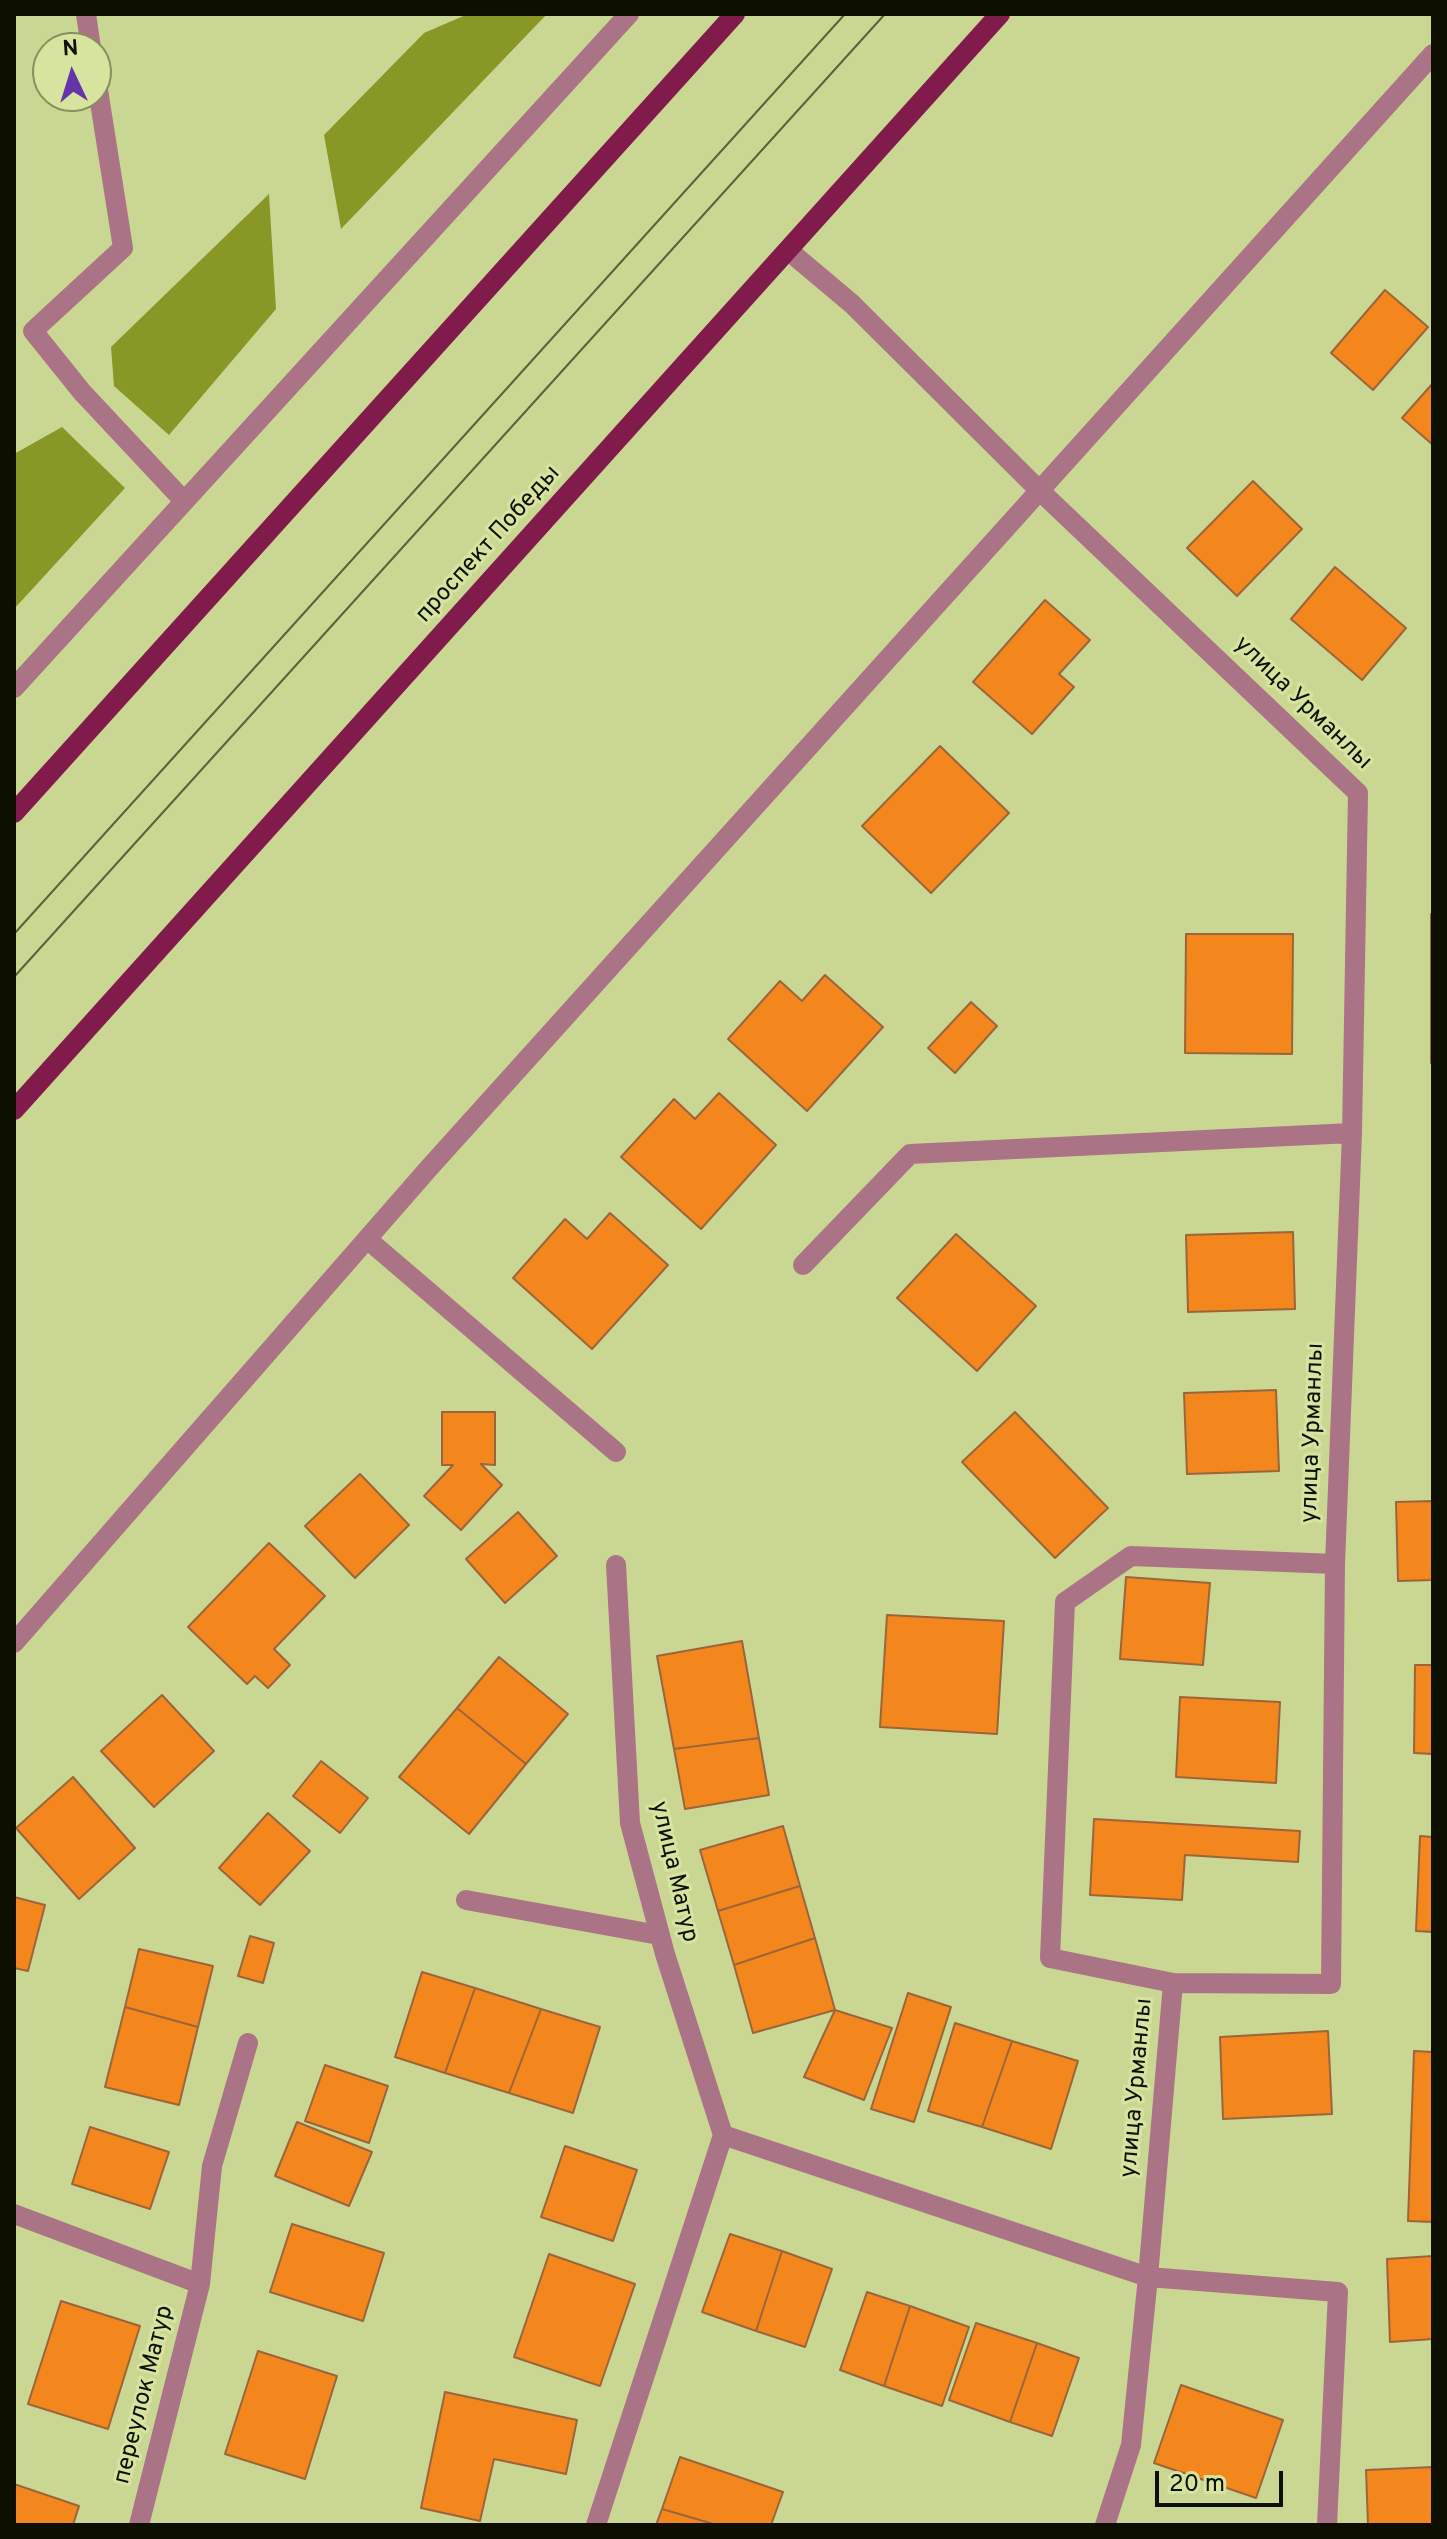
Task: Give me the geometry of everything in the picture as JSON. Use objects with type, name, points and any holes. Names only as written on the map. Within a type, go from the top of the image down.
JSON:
[{"type":"main road","points":[[14,813],[735,14]]},
{"type":"main road","name":"проспект Победы","points":[[14,1110],[1000,14]]},
{"type":"street","points":[[14,688],[629,14]]},
{"type":"street","points":[[14,1643],[367,1239],[1433,54]]},
{"type":"street","points":[[102,112],[123,248],[33,331],[82,392],[184,501]]},
{"type":"street","name":"улица Урманлы","points":[[789,251],[852,304],[1039,490],[1358,793],[1352,1133],[1335,1564],[1331,1984],[1173,1983],[1131,2445],[1105,2525]]},
{"type":"street","points":[[803,1265],[910,1154],[1352,1133]]},
{"type":"street","points":[[367,1239],[616,1452]]},
{"type":"street","points":[[1173,1983],[1050,1958],[1065,1602],[1131,1556],[1335,1564]]},
{"type":"street","name":"улица Матур","points":[[616,1565],[630,1823],[659,1935],[723,2135]]},
{"type":"street","points":[[466,1900],[659,1935]]},
{"type":"street","points":[[200,2284],[212,2166],[248,2043]]},
{"type":"street","points":[[596,2525],[723,2135],[1148,2277],[1338,2292],[1327,2525]]},
{"type":"street","name":"переулок Матур","points":[[14,2214],[200,2284],[139,2525]]},
{"type":"green space","points":[[468,14],[547,14],[341,229],[324,135],[424,33]]},
{"type":"green space","points":[[269,194],[276,309],[169,435],[114,386],[111,347]]},
{"type":"green space","points":[[62,427],[125,488],[14,609],[14,454]]},
{"type":"building","points":[[1385,290],[1428,327],[1373,390],[1331,353]]},
{"type":"building","points":[[1433,383],[1433,445],[1402,418]]},
{"type":"building","points":[[1253,481],[1302,529],[1237,596],[1187,548]]},
{"type":"building","points":[[1335,567],[1406,628],[1362,680],[1291,619]]},
{"type":"building","points":[[1045,600],[1090,640],[1059,674],[1074,687],[1032,734],[973,682]]},
{"type":"building","points":[[940,746],[1009,813],[931,893],[862,826]]},
{"type":"building","points":[[1433,914],[1433,1063],[1431,1063]]},
{"type":"building","points":[[1186,934],[1293,934],[1292,1054],[1185,1053]]},
{"type":"building","points":[[825,975],[883,1027],[807,1111],[728,1039],[780,981],[802,1001]]},
{"type":"building","points":[[971,1002],[997,1026],[955,1073],[928,1048]]},
{"type":"building","points":[[719,1093],[776,1145],[701,1229],[621,1157],[674,1099],[695,1119]]},
{"type":"building","points":[[610,1213],[668,1265],[592,1349],[513,1278],[565,1219],[587,1239]]},
{"type":"building","points":[[1293,1232],[1295,1309],[1188,1312],[1186,1235]]},
{"type":"building","points":[[956,1234],[1036,1306],[977,1371],[897,1298]]},
{"type":"building","points":[[1276,1390],[1279,1471],[1187,1474],[1184,1393]]},
{"type":"building","points":[[442,1412],[495,1412],[495,1465],[481,1464],[502,1485],[461,1530],[424,1496],[453,1465],[442,1465]]},
{"type":"building","points":[[1015,1412],[1108,1508],[1055,1558],[962,1462]]},
{"type":"building","points":[[360,1474],[409,1525],[355,1578],[305,1526]]},
{"type":"building","points":[[1433,1501],[1433,1580],[1398,1581],[1396,1502]]},
{"type":"building","points":[[518,1512],[557,1556],[505,1603],[466,1559]]},
{"type":"building","points":[[269,1543],[325,1596],[274,1649],[290,1665],[268,1688],[255,1676],[247,1684],[188,1627]]},
{"type":"building","points":[[1126,1577],[1210,1583],[1203,1665],[1120,1659]]},
{"type":"building","points":[[887,1615],[1004,1621],[997,1734],[880,1727]]},
{"type":"building","points":[[742,1641],[759,1738],[674,1749],[657,1656]]},
{"type":"building","points":[[499,1657],[568,1714],[526,1764],[457,1708]]},
{"type":"building","points":[[1415,1665],[1433,1665],[1433,1754],[1414,1753]]},
{"type":"building","points":[[162,1695],[214,1751],[154,1807],[101,1751]]},
{"type":"building","points":[[1180,1697],[1280,1702],[1276,1783],[1176,1777]]},
{"type":"building","points":[[457,1708],[526,1764],[469,1834],[399,1777]]},
{"type":"building","points":[[759,1738],[769,1795],[685,1809],[674,1749]]},
{"type":"building","points":[[321,1761],[368,1798],[340,1833],[293,1796]]},
{"type":"building","points":[[73,1777],[135,1848],[79,1899],[16,1828]]},
{"type":"building","points":[[268,1813],[310,1851],[260,1905],[219,1868]]},
{"type":"building","points":[[1094,1819],[1300,1831],[1298,1862],[1185,1855],[1182,1900],[1090,1895]]},
{"type":"building","points":[[783,1826],[800,1886],[718,1911],[700,1850]]},
{"type":"building","points":[[1420,1836],[1433,1837],[1433,1932],[1416,1931]]},
{"type":"building","points":[[800,1886],[815,1938],[734,1965],[718,1911]]},
{"type":"building","points":[[14,1897],[45,1905],[28,1971],[14,1968]]},
{"type":"building","points":[[250,1936],[274,1943],[263,1983],[238,1976]]},
{"type":"building","points":[[815,1938],[835,2010],[753,2033],[734,1965]]},
{"type":"building","points":[[139,1949],[213,1966],[198,2027],[125,2007]]},
{"type":"building","points":[[422,1972],[475,1988],[445,2073],[395,2057]]},
{"type":"building","points":[[475,1988],[541,2009],[509,2093],[445,2073]]},
{"type":"building","points":[[908,1993],[951,2007],[914,2122],[871,2109]]},
{"type":"building","points":[[125,2007],[198,2027],[179,2105],[105,2087]]},
{"type":"building","points":[[541,2009],[600,2027],[573,2113],[509,2093]]},
{"type":"building","points":[[835,2010],[892,2028],[864,2100],[804,2077]]},
{"type":"building","points":[[955,2023],[1012,2041],[982,2127],[928,2111]]},
{"type":"building","points":[[1328,2031],[1332,2114],[1223,2119],[1220,2037]]},
{"type":"building","points":[[1012,2041],[1078,2061],[1051,2149],[982,2127]]},
{"type":"building","points":[[1414,2051],[1433,2052],[1433,2222],[1408,2221]]},
{"type":"building","points":[[325,2065],[388,2086],[369,2143],[305,2121]]},
{"type":"building","points":[[297,2122],[372,2152],[349,2206],[275,2176]]},
{"type":"building","points":[[90,2127],[169,2152],[150,2209],[72,2184]]},
{"type":"building","points":[[565,2146],[637,2170],[613,2241],[541,2217]]},
{"type":"building","points":[[292,2224],[384,2253],[363,2321],[270,2292]]},
{"type":"building","points":[[730,2234],[782,2251],[756,2331],[702,2312]]},
{"type":"building","points":[[782,2251],[832,2269],[805,2347],[756,2331]]},
{"type":"building","points":[[549,2254],[635,2284],[600,2386],[514,2357]]},
{"type":"building","points":[[1433,2256],[1433,2339],[1390,2342],[1387,2259]]},
{"type":"building","points":[[867,2292],[910,2306],[884,2386],[840,2370]]},
{"type":"building","points":[[61,2301],[140,2326],[108,2429],[28,2404]]},
{"type":"building","points":[[910,2306],[969,2327],[942,2406],[884,2386]]},
{"type":"building","points":[[976,2323],[1037,2343],[1010,2422],[949,2400]]},
{"type":"building","points":[[1037,2343],[1079,2358],[1052,2436],[1010,2422]]},
{"type":"building","points":[[258,2351],[337,2376],[305,2479],[225,2454]]},
{"type":"building","points":[[1181,2385],[1283,2420],[1256,2498],[1154,2463]]},
{"type":"building","points":[[445,2392],[577,2420],[566,2474],[494,2459],[480,2521],[421,2508]]},
{"type":"building","points":[[680,2457],[783,2492],[771,2525],[717,2525],[662,2509]]},
{"type":"building","points":[[1433,2467],[1433,2525],[1368,2525],[1366,2470]]},
{"type":"building","points":[[14,2484],[79,2506],[73,2525],[14,2525]]},
{"type":"building","points":[[662,2509],[717,2525],[656,2525]]},
{"type":"tram line","points":[[14,934],[845,14]]},
{"type":"tram line","points":[[14,977],[885,14]]}]
